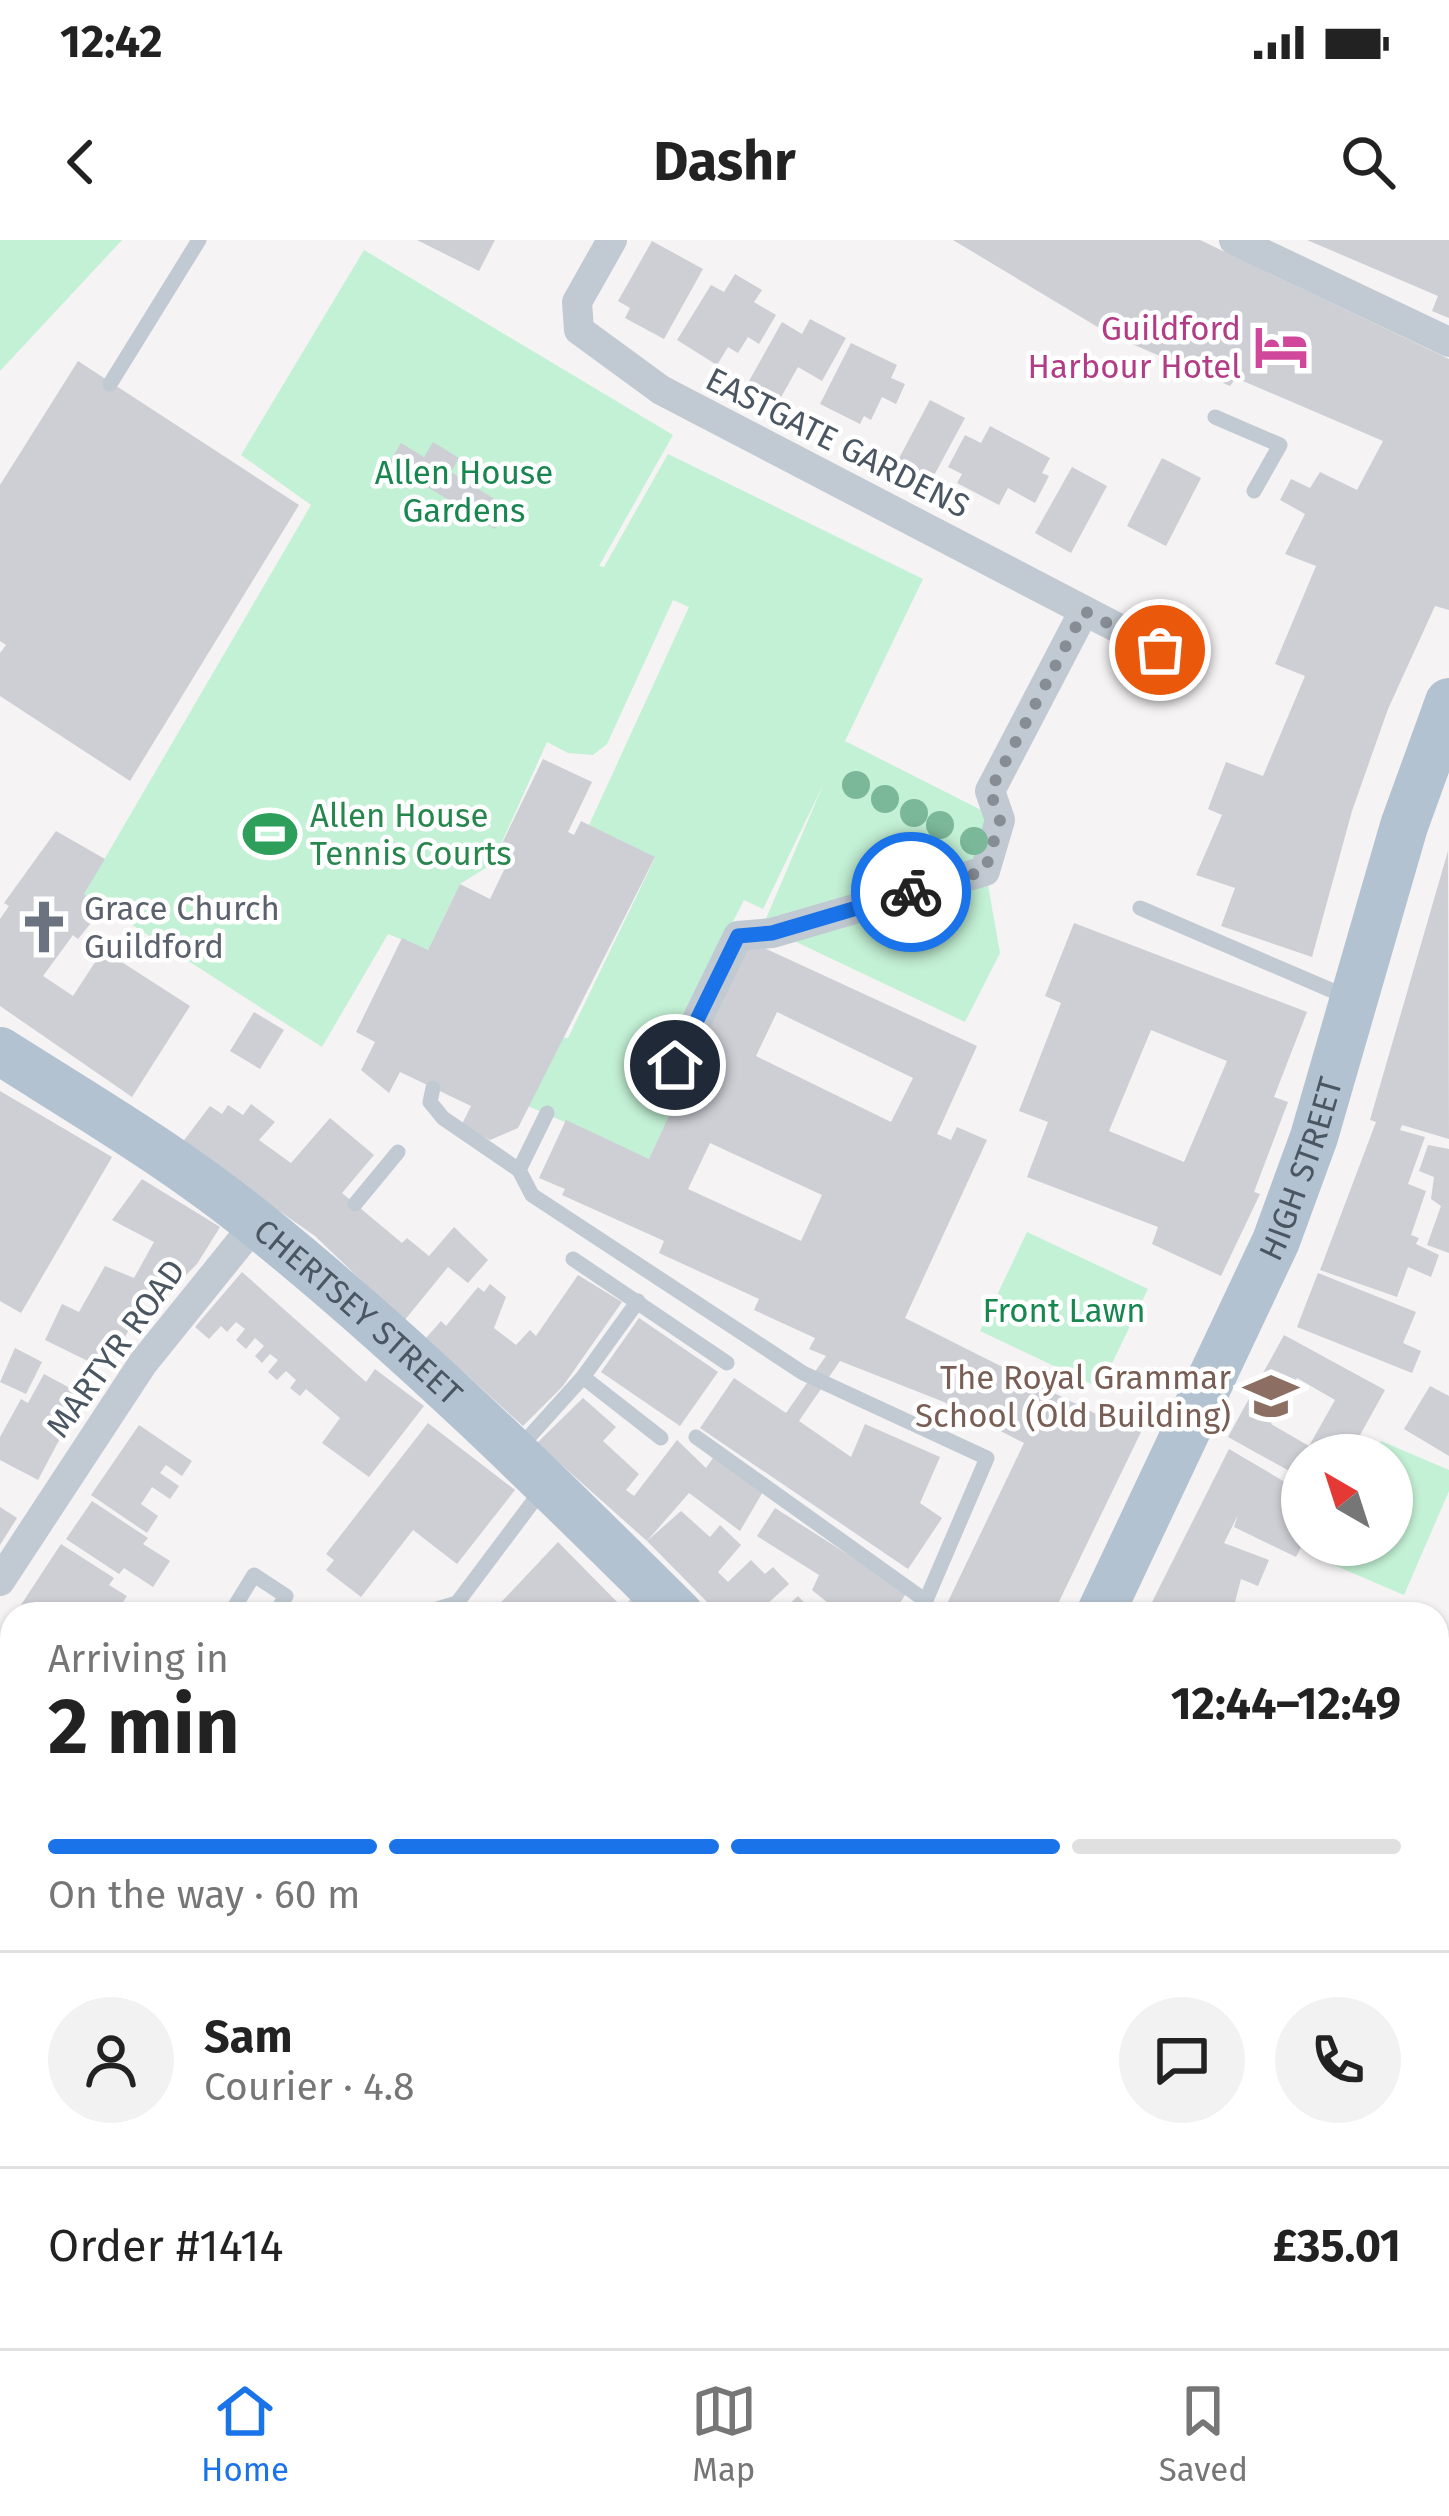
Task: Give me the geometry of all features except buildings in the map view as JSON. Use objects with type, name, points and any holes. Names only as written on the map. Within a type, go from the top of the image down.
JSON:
[{"type":"main road","name":"HIGH STREET","points":[[1106,1602],[1276,1241],[1404,826],[1449,702]]},
{"type":"main road","name":"CHERTSEY STREET","points":[[0,1052],[310,1256],[667,1602]]},
{"type":"street","name":"EASTGATE GARDENS","points":[[612,240],[577,302],[579,330],[661,390],[1160,650]]},
{"type":"street","points":[[1234,240],[1449,342]]},
{"type":"street","points":[[689,1072],[675,1065],[738,936],[772,933],[985,871],[1000,820],[990,791],[1084,611]]},
{"type":"street","name":"MARTYR ROAD","points":[[0,1581],[143,1363],[256,1223]]},
{"type":"lane","points":[[110,384],[199,240]]},
{"type":"lane","points":[[1215,417],[1280,445],[1254,491]]},
{"type":"lane","points":[[1140,908],[1354,1000]]},
{"type":"lane","points":[[433,1088],[430,1102],[443,1118],[519,1169],[532,1195],[802,1373],[986,1458],[926,1602]]},
{"type":"lane","points":[[519,1169],[547,1113]]},
{"type":"lane","points":[[355,1204],[398,1152]]},
{"type":"lane","points":[[573,1259],[727,1363]]},
{"type":"lane","points":[[458,1602],[583,1377],[638,1301]]},
{"type":"lane","points":[[583,1377],[661,1438]]},
{"type":"lane","points":[[696,1437],[915,1602]]},
{"type":"lane","points":[[237,1602],[254,1575],[286,1596],[282,1602]]},
{"type":"green space","points":[[0,240],[122,240],[0,371]]},
{"type":"green space","name":"Allen House Gardens","points":[[364,250],[673,435],[599,566],[604,567],[668,454],[923,579],[845,741],[991,815],[973,859],[765,921],[824,783],[763,909],[744,900],[663,1057],[684,1083],[649,1159],[528,1106],[560,1037],[568,1038],[655,858],[589,825],[689,607],[673,600],[607,744],[593,755],[568,753],[547,742],[492,864],[460,884],[428,950],[388,934],[322,1047],[84,894],[311,505],[241,455]]},
{"type":"green space","points":[[988,885],[1000,953],[965,1022],[792,940]]},
{"type":"green space","name":"Front Lawn","points":[[1027,1232],[1148,1289],[1100,1388],[980,1331]]},
{"type":"green space","points":[[1413,1455],[1449,1470],[1449,1491],[1404,1595],[1336,1566],[1413,1566]]},
{"type":"way so far","points":[[911,892],[985,871],[1000,820],[990,791],[1084,611],[1160,650]]},
{"type":"place","name":"Guildford Harbour Hotel","points":[[1281,347]]},
{"type":"place","name":"Allen House Tennis Courts","points":[[270,834]]},
{"type":"place","name":"Grace Church Guildford","points":[[44,927]]},
{"type":"place","name":"The Royal Grammar School (Old Building)","points":[[1271,1396]]},
{"type":"route","points":[[675,1065],[738,936],[772,933],[911,892]]}]
